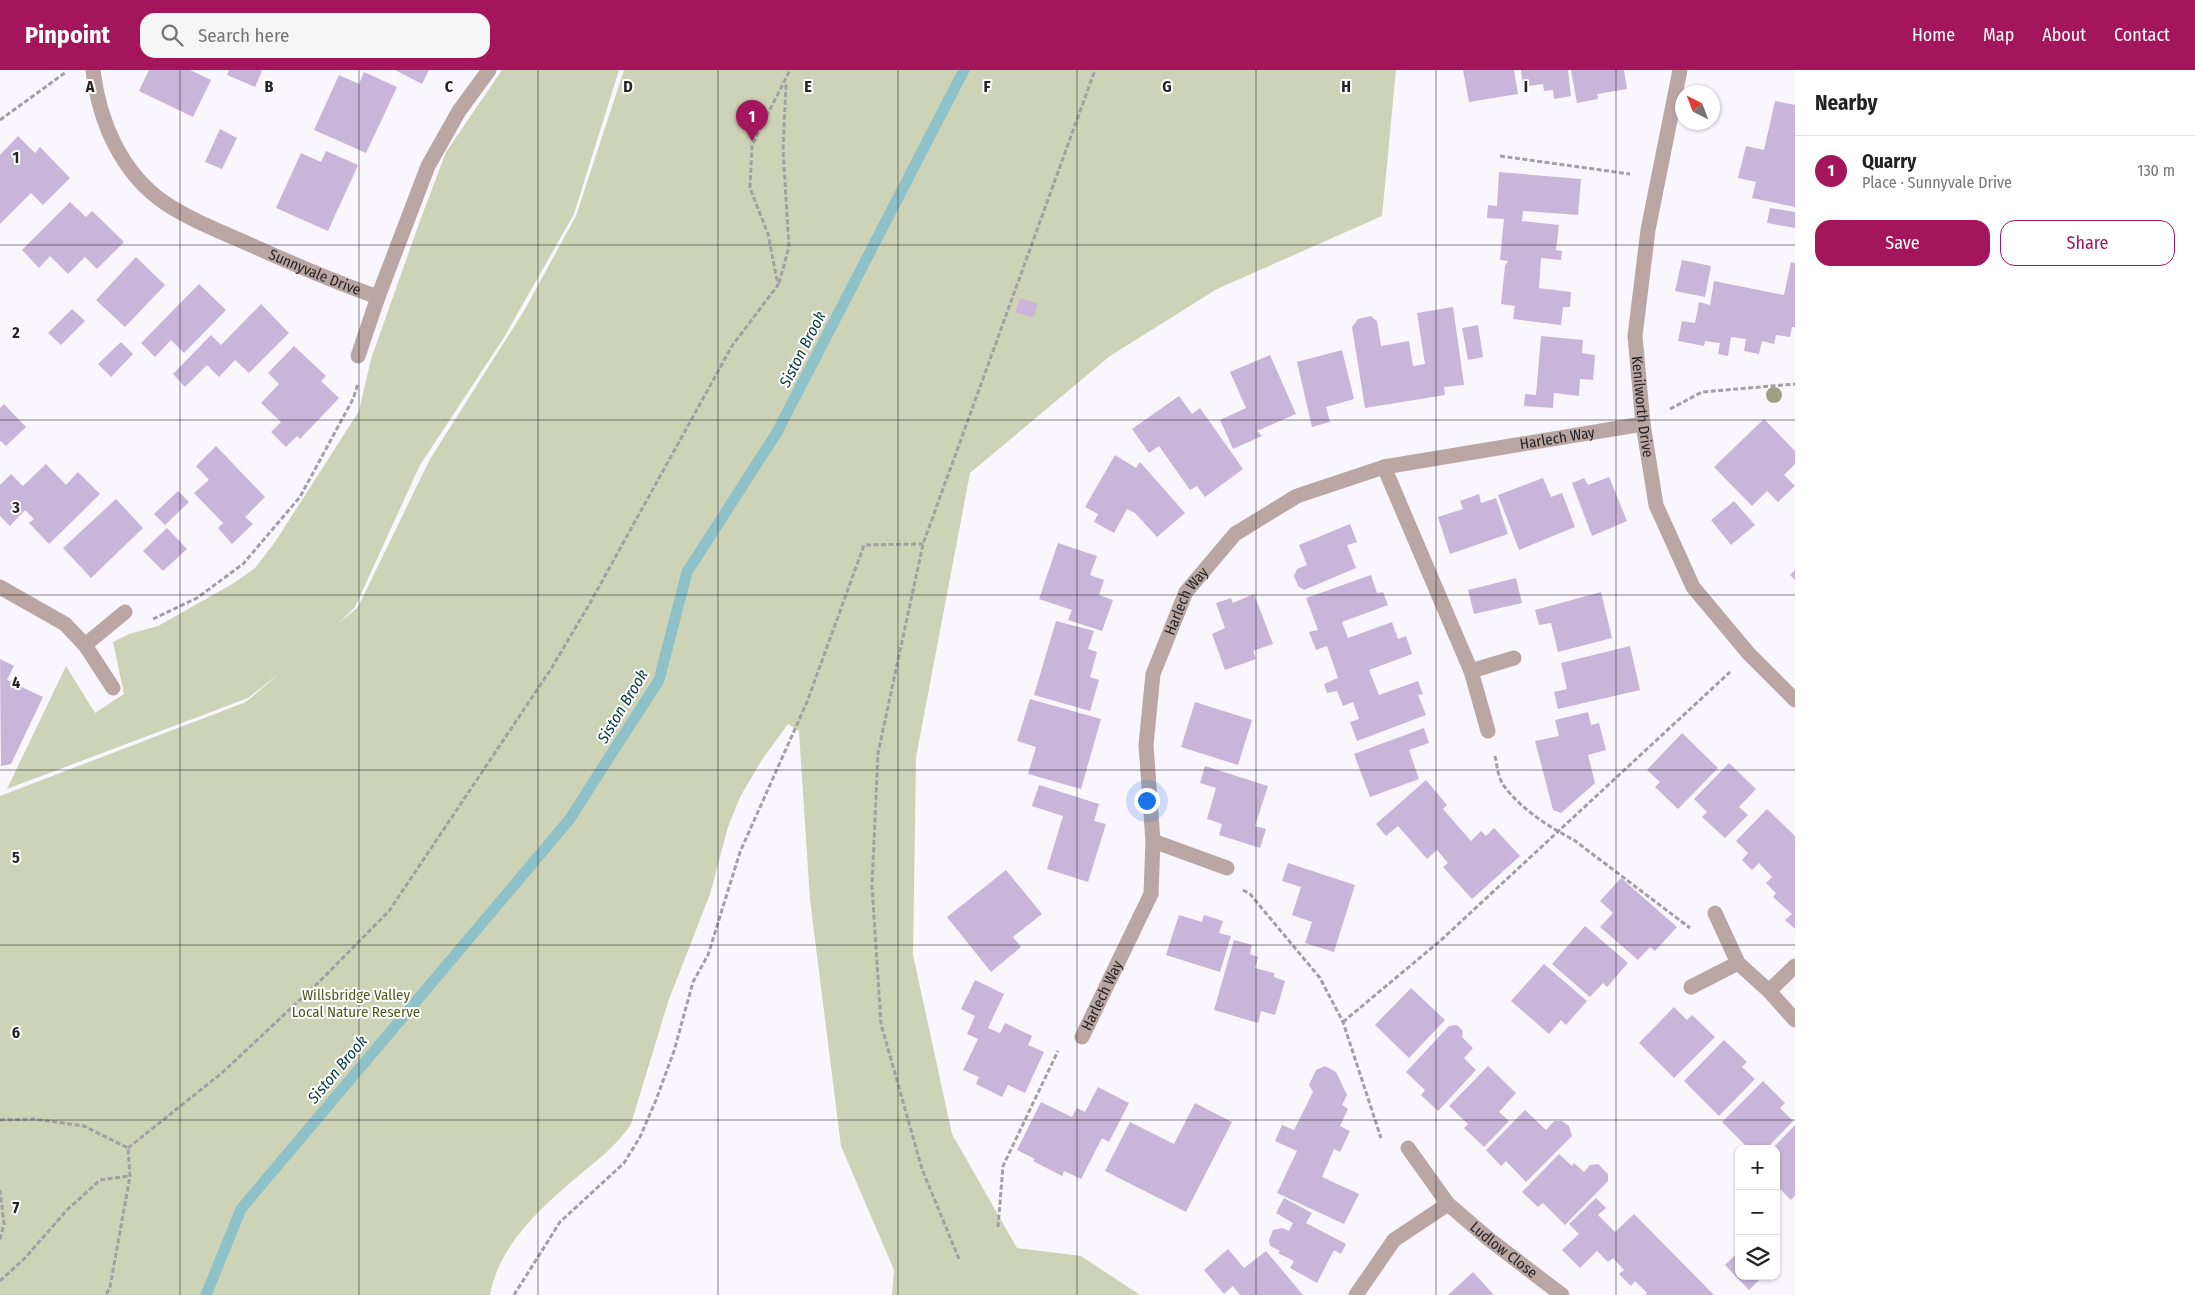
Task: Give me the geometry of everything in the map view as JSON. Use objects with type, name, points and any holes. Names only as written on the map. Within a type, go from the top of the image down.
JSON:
[{"type":"street","name":"Sunnyvale Drive","points":[[93,70],[96,97],[109,135],[138,179],[164,202],[196,221],[324,278],[378,297],[428,166],[459,111],[489,70]]},
{"type":"street","name":"Kenilworth Drive","points":[[1680,70],[1648,230],[1635,336],[1643,424],[1656,505],[1693,587],[1749,654],[1795,700]]},
{"type":"street","points":[[358,356],[378,297]]},
{"type":"street","name":"Harlech Way","points":[[1082,1037],[1151,894],[1153,841],[1146,745],[1152,674],[1186,592],[1235,534],[1297,496],[1384,467],[1643,424]]},
{"type":"street","points":[[1384,467],[1471,671],[1488,731]]},
{"type":"street","points":[[0,587],[65,624],[85,645],[113,688]]},
{"type":"street","points":[[85,645],[124,612]]},
{"type":"street","points":[[1471,671],[1514,658]]},
{"type":"street","points":[[1153,841],[1227,868]]},
{"type":"street","points":[[1715,914],[1738,964],[1769,992],[1795,1020]]},
{"type":"street","points":[[1691,987],[1738,964]]},
{"type":"street","points":[[1769,992],[1795,966]]},
{"type":"street","name":"Ludlow Close","points":[[1408,1148],[1448,1204],[1490,1240],[1562,1295]]},
{"type":"street","points":[[1356,1295],[1394,1240],[1448,1204]]},
{"type":"path","points":[[0,120],[69,70]]},
{"type":"path","points":[[778,285],[768,234],[750,188],[752,145],[790,70]]},
{"type":"path","points":[[959,1259],[922,1169],[881,1024],[872,886],[878,753],[923,544],[1095,70]]},
{"type":"path","points":[[128,1148],[223,1072],[320,981],[389,911],[551,669],[590,603],[732,346],[778,285],[789,247],[783,150],[786,81]]},
{"type":"path","points":[[1500,156],[1658,177]]},
{"type":"path","points":[[152,619],[196,598],[243,564],[300,497],[353,399],[360,380],[358,356]]},
{"type":"path","points":[[1643,424],[1702,392],[1795,384]]},
{"type":"path","points":[[514,1295],[560,1222],[624,1163],[640,1137],[674,1051],[692,982],[708,955],[740,852],[807,702],[864,545],[923,544]]},
{"type":"path","points":[[1343,1022],[1440,941],[1749,654]]},
{"type":"path","points":[[1488,731],[1502,784],[1525,808],[1559,832],[1574,840],[1698,934]]},
{"type":"path","points":[[1203,859],[1228,881],[1250,894],[1320,978],[1343,1022],[1383,1143]]},
{"type":"path","points":[[998,1227],[1003,1166],[1058,1050],[1082,1037]]},
{"type":"path","points":[[0,1120],[34,1119],[84,1126],[128,1148]]},
{"type":"path","points":[[106,1295],[110,1287],[130,1176],[128,1148]]},
{"type":"path","points":[[0,1281],[25,1258],[67,1210],[100,1180],[130,1176]]},
{"type":"path","points":[[0,1190],[4,1224],[0,1240]]},
{"type":"green space","name":"Willsbridge Valley Local Nature Reserve","points":[[502,70],[619,70],[574,214],[503,339],[420,465],[355,607],[338,624],[358,607],[430,459],[524,311],[576,216],[624,70],[1396,70],[1382,216],[1217,289],[1110,356],[970,473],[916,757],[913,955],[952,1134],[1017,1248],[1081,1256],[1140,1295],[892,1295],[894,1270],[841,1146],[810,900],[799,731],[788,724],[763,758],[740,797],[728,827],[710,894],[668,1002],[631,1124],[609,1150],[553,1198],[525,1226],[503,1258],[495,1276],[490,1295],[0,1295],[0,796],[246,702],[281,672],[248,698],[7,789],[66,666],[95,713],[124,694],[113,642],[129,634],[158,626],[234,583],[255,568],[275,542],[359,411],[371,359],[446,152]]},
{"type":"building","points":[[149,70],[190,70],[211,80],[193,117],[139,91]]},
{"type":"building","points":[[229,70],[262,71],[255,87],[227,75]]},
{"type":"building","points":[[395,70],[429,70],[422,84]]},
{"type":"building","points":[[1463,70],[1514,70],[1518,94],[1469,102]]},
{"type":"building","points":[[1521,70],[1568,70],[1571,96],[1554,99],[1553,90],[1544,91],[1543,84],[1523,87]]},
{"type":"building","points":[[1571,70],[1624,70],[1627,89],[1597,94],[1598,99],[1577,103]]},
{"type":"building","points":[[364,72],[397,87],[366,153],[314,130],[339,75],[359,84]]},
{"type":"building","points":[[1775,101],[1795,105],[1795,207],[1752,198],[1756,182],[1738,178],[1746,146],[1764,150]]},
{"type":"building","points":[[220,129],[237,138],[222,169],[205,162]]},
{"type":"building","points":[[18,136],[35,153],[40,147],[70,178],[43,205],[31,193],[0,224],[0,155]]},
{"type":"building","points":[[326,151],[358,165],[328,231],[276,208],[301,153],[321,162]]},
{"type":"building","points":[[1499,172],[1581,179],[1578,215],[1523,211],[1522,221],[1559,225],[1556,250],[1562,251],[1561,260],[1541,258],[1539,288],[1571,292],[1570,307],[1563,307],[1561,325],[1513,319],[1515,306],[1501,304],[1505,266],[1508,261],[1500,260],[1504,219],[1487,218],[1488,205],[1497,206]]},
{"type":"building","points":[[70,202],[86,217],[92,211],[124,242],[97,269],[85,257],[68,274],[50,256],[39,268],[22,250]]},
{"type":"building","points":[[1770,208],[1795,212],[1795,228],[1767,223]]},
{"type":"building","points":[[136,257],[165,285],[125,327],[96,300]]},
{"type":"building","points":[[1682,260],[1711,266],[1705,297],[1675,291]]},
{"type":"building","points":[[1791,262],[1795,263],[1795,327],[1792,327],[1790,337],[1776,335],[1774,344],[1762,341],[1759,354],[1744,351],[1746,339],[1731,337],[1728,356],[1718,354],[1720,343],[1705,341],[1704,346],[1678,341],[1682,321],[1695,323],[1699,302],[1710,305],[1714,281],[1784,295]]},
{"type":"building","points":[[199,284],[226,310],[184,353],[171,340],[155,357],[141,343]]},
{"type":"building","points":[[1020,298],[1038,304],[1033,318],[1015,312]]},
{"type":"building","points":[[261,304],[289,333],[249,373],[235,360],[219,377],[207,365],[185,387],[173,374],[211,335],[221,345]]},
{"type":"building","points":[[1453,307],[1464,385],[1444,387],[1445,395],[1365,408],[1352,327],[1358,319],[1371,316],[1377,321],[1381,346],[1409,341],[1413,366],[1425,364],[1417,313]]},
{"type":"building","points":[[72,309],[85,321],[61,345],[48,333]]},
{"type":"building","points":[[1478,325],[1483,357],[1468,360],[1462,328]]},
{"type":"building","points":[[1541,336],[1583,340],[1582,353],[1595,355],[1593,380],[1580,379],[1579,396],[1554,393],[1553,408],[1524,406],[1525,394],[1536,395]]},
{"type":"building","points":[[121,342],[133,354],[111,377],[98,364]]},
{"type":"building","points":[[294,346],[326,376],[321,381],[339,398],[300,439],[297,436],[286,447],[271,432],[281,422],[261,403],[279,384],[268,373]]},
{"type":"building","points":[[1342,350],[1354,399],[1326,407],[1330,422],[1312,427],[1297,362]]},
{"type":"building","points":[[1270,355],[1296,414],[1257,431],[1262,436],[1233,449],[1220,420],[1246,408],[1230,372]]},
{"type":"building","points":[[1179,396],[1192,414],[1200,408],[1243,469],[1205,497],[1197,486],[1190,490],[1159,446],[1149,453],[1132,429]]},
{"type":"building","points":[[4,404],[26,427],[6,446],[0,442],[0,408]]},
{"type":"building","points":[[1764,419],[1795,451],[1795,464],[1784,475],[1795,486],[1778,502],[1767,491],[1752,506],[1714,467]]},
{"type":"building","points":[[216,446],[265,497],[245,517],[253,524],[232,544],[218,528],[223,523],[194,493],[209,480],[196,466]]},
{"type":"building","points":[[1115,455],[1136,468],[1140,462],[1185,513],[1157,537],[1135,513],[1127,509],[1114,533],[1094,522],[1098,514],[1085,507]]},
{"type":"building","points":[[46,464],[66,485],[78,472],[100,494],[49,544],[29,523],[34,519],[25,510],[10,526],[0,516],[0,485],[11,474],[23,486]]},
{"type":"building","points":[[1609,477],[1627,521],[1592,536],[1572,483],[1584,478],[1588,485]]},
{"type":"building","points":[[1543,478],[1551,497],[1562,493],[1575,527],[1519,550],[1498,495]]},
{"type":"building","points":[[178,491],[189,502],[165,525],[154,514]]},
{"type":"building","points":[[1479,494],[1481,503],[1496,498],[1508,534],[1450,554],[1438,517],[1463,509],[1460,501]]},
{"type":"building","points":[[116,499],[143,528],[91,578],[63,548]]},
{"type":"building","points":[[1734,501],[1755,525],[1731,545],[1711,520]]},
{"type":"building","points":[[1350,524],[1357,542],[1347,545],[1356,568],[1304,590],[1298,586],[1294,576],[1297,569],[1307,565],[1299,545]]},
{"type":"building","points":[[167,528],[187,549],[163,571],[143,551]]},
{"type":"building","points":[[1058,543],[1097,556],[1090,575],[1104,580],[1099,595],[1113,600],[1102,631],[1068,620],[1072,610],[1039,599]]},
{"type":"building","points":[[1795,570],[1795,580],[1790,575]]},
{"type":"building","points":[[1371,575],[1377,593],[1383,592],[1388,605],[1342,622],[1348,638],[1392,622],[1398,639],[1406,636],[1412,654],[1369,670],[1379,695],[1418,681],[1423,694],[1418,695],[1426,715],[1357,741],[1350,722],[1359,719],[1353,702],[1343,706],[1337,691],[1327,693],[1324,684],[1338,678],[1327,646],[1316,650],[1309,632],[1318,630],[1306,598]]},
{"type":"building","points":[[1516,578],[1522,603],[1474,614],[1468,590]]},
{"type":"building","points":[[1601,592],[1612,638],[1558,652],[1551,623],[1539,625],[1535,610]]},
{"type":"building","points":[[1254,594],[1273,644],[1253,651],[1256,659],[1225,670],[1212,634],[1225,628],[1216,603],[1231,598],[1233,603]]},
{"type":"building","points":[[1056,621],[1094,631],[1088,649],[1097,652],[1090,677],[1099,680],[1090,711],[1034,695]]},
{"type":"building","points":[[1630,646],[1640,690],[1558,709],[1554,692],[1567,689],[1561,663]]},
{"type":"building","points":[[0,659],[14,666],[7,680],[43,697],[11,764],[1,766]]},
{"type":"building","points":[[1030,699],[1101,719],[1081,789],[1028,774],[1036,747],[1017,741]]},
{"type":"building","points":[[1195,702],[1252,720],[1238,765],[1181,747]]},
{"type":"building","points":[[1588,712],[1591,725],[1599,723],[1606,750],[1588,755],[1595,783],[1561,813],[1553,810],[1535,741],[1559,736],[1555,720]]},
{"type":"building","points":[[1424,728],[1429,743],[1409,750],[1419,779],[1370,797],[1354,754]]},
{"type":"building","points":[[1682,733],[1718,768],[1678,809],[1655,787],[1660,782],[1647,770]]},
{"type":"building","points":[[1729,763],[1756,789],[1739,807],[1748,815],[1725,838],[1702,817],[1707,812],[1694,799]]},
{"type":"building","points":[[1205,766],[1268,786],[1255,826],[1266,829],[1260,848],[1219,835],[1222,824],[1207,819],[1216,788],[1200,783]]},
{"type":"building","points":[[1426,780],[1447,805],[1443,809],[1471,841],[1481,831],[1486,836],[1494,828],[1520,856],[1472,899],[1443,867],[1448,863],[1437,850],[1427,859],[1398,826],[1386,836],[1376,824]]},
{"type":"building","points":[[1039,785],[1099,804],[1094,821],[1106,824],[1088,882],[1047,869],[1063,816],[1032,806]]},
{"type":"building","points":[[1767,809],[1795,836],[1795,929],[1785,920],[1792,914],[1773,897],[1776,893],[1766,883],[1772,877],[1759,863],[1752,870],[1742,860],[1748,853],[1736,841]]},
{"type":"building","points":[[1288,863],[1355,885],[1334,952],[1305,943],[1312,922],[1292,915],[1301,887],[1282,881]]},
{"type":"building","points":[[1006,870],[1042,914],[1013,937],[1021,947],[991,972],[947,917]]},
{"type":"building","points":[[1621,878],[1677,927],[1655,951],[1650,947],[1638,960],[1600,927],[1613,913],[1600,901]]},
{"type":"building","points":[[1179,915],[1202,922],[1204,915],[1223,921],[1219,933],[1231,936],[1220,972],[1166,955]]},
{"type":"building","points":[[1585,926],[1628,963],[1607,987],[1603,983],[1590,997],[1552,964]]},
{"type":"building","points":[[1234,940],[1252,945],[1250,954],[1258,957],[1255,968],[1274,973],[1274,977],[1285,981],[1275,1015],[1261,1011],[1258,1023],[1214,1010]]},
{"type":"building","points":[[1544,964],[1587,1001],[1566,1025],[1561,1020],[1549,1034],[1511,1001]]},
{"type":"building","points":[[975,980],[1004,994],[988,1028],[1000,1033],[1005,1023],[1032,1036],[1028,1045],[1044,1052],[1025,1093],[1008,1085],[1002,1097],[976,1084],[979,1077],[963,1070],[978,1039],[967,1034],[975,1016],[961,1009]]},
{"type":"building","points":[[1411,988],[1445,1020],[1409,1058],[1375,1025]]},
{"type":"building","points":[[1674,1007],[1687,1020],[1692,1015],[1715,1037],[1674,1078],[1639,1043]]},
{"type":"building","points":[[1457,1025],[1463,1031],[1462,1037],[1473,1048],[1464,1058],[1476,1070],[1438,1111],[1421,1095],[1425,1090],[1406,1072],[1449,1026]]},
{"type":"building","points":[[1724,1040],[1747,1062],[1742,1067],[1755,1079],[1719,1116],[1684,1081]]},
{"type":"building","points":[[1325,1066],[1336,1072],[1347,1095],[1342,1105],[1348,1109],[1340,1126],[1350,1131],[1340,1152],[1334,1149],[1322,1177],[1359,1194],[1344,1224],[1277,1193],[1297,1151],[1275,1141],[1282,1125],[1294,1130],[1313,1092],[1309,1085],[1316,1070]]},
{"type":"building","points":[[1488,1066],[1516,1093],[1499,1112],[1509,1121],[1484,1147],[1464,1128],[1468,1124],[1449,1106]]},
{"type":"building","points":[[1763,1081],[1785,1103],[1780,1108],[1793,1121],[1770,1145],[1745,1145],[1722,1122]]},
{"type":"building","points":[[1098,1087],[1129,1103],[1109,1142],[1102,1138],[1081,1179],[1064,1171],[1062,1176],[1033,1161],[1035,1159],[1017,1150],[1041,1102],[1072,1117],[1077,1108],[1085,1112]]},
{"type":"building","points":[[1195,1103],[1232,1122],[1186,1212],[1105,1171],[1130,1122],[1174,1144]]},
{"type":"building","points":[[1525,1110],[1546,1130],[1554,1121],[1562,1121],[1569,1126],[1572,1136],[1526,1182],[1506,1161],[1501,1166],[1486,1150]]},
{"type":"building","points":[[1795,1125],[1795,1196],[1791,1200],[1780,1189],[1780,1145],[1776,1145]]},
{"type":"building","points":[[1559,1154],[1572,1166],[1574,1163],[1584,1172],[1590,1165],[1598,1164],[1608,1174],[1608,1181],[1565,1225],[1543,1203],[1538,1207],[1522,1192]]},
{"type":"building","points":[[1284,1198],[1312,1213],[1306,1223],[1346,1244],[1341,1254],[1334,1250],[1317,1283],[1290,1268],[1294,1261],[1278,1253],[1280,1251],[1270,1246],[1269,1240],[1273,1230],[1282,1228],[1289,1231],[1293,1223],[1276,1213]]},
{"type":"building","points":[[1596,1198],[1606,1208],[1598,1215],[1615,1232],[1634,1214],[1714,1295],[1645,1295],[1647,1293],[1635,1281],[1631,1286],[1619,1274],[1624,1270],[1613,1258],[1608,1262],[1597,1251],[1580,1268],[1562,1250],[1579,1234],[1569,1224]]},
{"type":"building","points":[[1228,1249],[1244,1268],[1266,1251],[1303,1295],[1240,1295],[1233,1286],[1224,1294],[1204,1270]]},
{"type":"building","points":[[1735,1255],[1735,1275],[1725,1265]]},
{"type":"building","points":[[1473,1272],[1494,1295],[1448,1295]]},
{"type":"building","points":[[1739,1280],[1759,1280],[1749,1290]]},
{"type":"waterway","name":"Siston Brook","points":[[206,1295],[241,1209],[569,820],[659,680],[687,572],[776,434],[964,70]]},
{"type":"place","name":"Quarry","points":[[752,141]]}]
